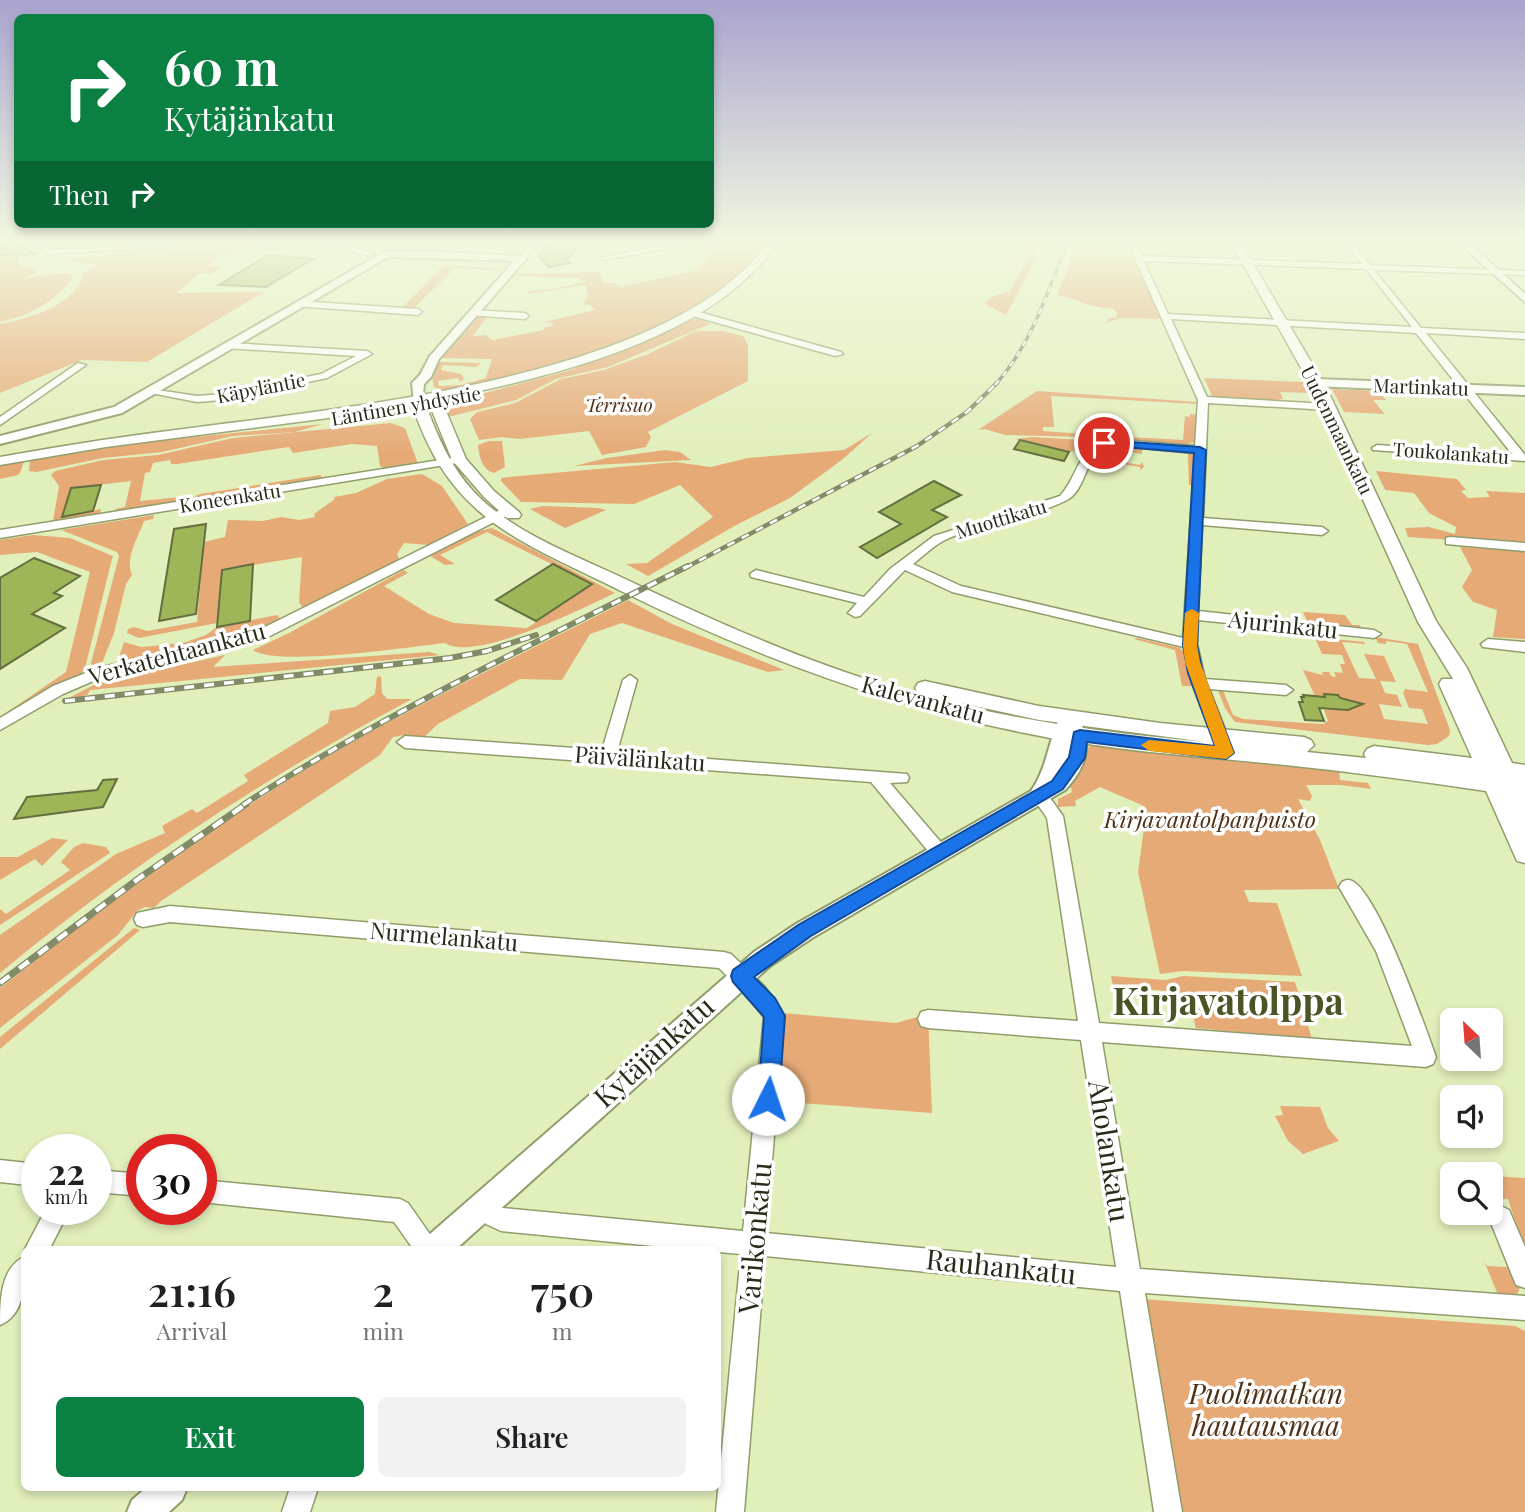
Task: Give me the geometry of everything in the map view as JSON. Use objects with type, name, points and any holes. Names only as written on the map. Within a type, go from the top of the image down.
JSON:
[{"type":"main road","name":"Läntinen yhdystie","points":[[0,461],[95,445],[427,402],[518,383],[564,369],[691,314]]},
{"type":"main road","name":"Uudenmaankatu","points":[[1276,314],[1317,383],[1427,622],[1427,638],[1508,778],[1525,818]]},
{"type":"main road","name":"Kalevankatu","points":[[427,402],[452,461],[472,499],[684,615],[766,652],[834,676],[944,707],[1070,729],[1223,744],[1333,762],[1508,778]]},
{"type":"main road","name":"Uudenmaankatu","points":[[1508,778],[1525,854]]},
{"type":"street","points":[[0,440],[101,416],[151,392],[282,314]]},
{"type":"street","points":[[427,402],[418,383],[425,377],[434,358],[473,314]]},
{"type":"street","points":[[483,314],[525,316]]},
{"type":"street","points":[[694,314],[838,354]]},
{"type":"street","points":[[1406,314],[1523,458]]},
{"type":"street","points":[[1223,744],[1199,683],[1190,645],[1203,400],[1166,316],[1525,336]]},
{"type":"street","name":"Käpyläntie","points":[[151,392],[197,399],[222,397],[324,376],[367,354],[228,346]]},
{"type":"street","points":[[0,422],[81,365]]},
{"type":"street","name":"Martinkatu","points":[[1317,383],[1525,391]]},
{"type":"street","points":[[1203,400],[1328,407]]},
{"type":"street","name":"Muottikatu","points":[[855,613],[904,565],[938,539],[1060,501],[1072,491],[1085,463],[1099,444],[1111,442],[1200,450]]},
{"type":"street","name":"Toukolankatu","points":[[1377,448],[1523,458]]},
{"type":"street","name":"Koneenkatu","points":[[0,534],[452,461]]},
{"type":"street","name":"Verkatehtaankatu","points":[[0,725],[58,690],[103,671],[259,636],[500,514]]},
{"type":"street","points":[[1197,521],[1322,531]]},
{"type":"street","points":[[1450,541],[1525,547]]},
{"type":"street","points":[[904,565],[948,585],[976,594],[1190,645]]},
{"type":"street","points":[[756,574],[865,601]]},
{"type":"street","name":"Ajurinkatu","points":[[1192,615],[1374,634]]},
{"type":"street","points":[[1488,644],[1525,648]]},
{"type":"street","points":[[608,757],[630,680]]},
{"type":"street","points":[[1199,683],[1286,690]]},
{"type":"street","name":"Kytäjänkatu","points":[[436,1246],[740,976],[804,930],[1058,785],[1077,758],[1070,729]]},
{"type":"street","name":"Päivälänkatu","points":[[405,742],[901,778]]},
{"type":"street","points":[[874,776],[939,852]]},
{"type":"street","name":"Aholankatu","points":[[1039,795],[1055,816],[1168,1512]]},
{"type":"street","points":[[928,1019],[1426,1057],[1393,963],[1363,908],[1348,887]]},
{"type":"street","name":"Nurmelankatu","points":[[143,919],[170,914],[724,960],[740,976]]},
{"type":"street","name":"Varikonkatu","points":[[730,1512],[775,1016],[768,1004],[740,976]]},
{"type":"street","points":[[0,1171],[21,1173]]},
{"type":"street","points":[[217,1193],[400,1211],[428,1246]]},
{"type":"street","name":"Rauhankatu","points":[[483,1204],[494,1216],[501,1219],[1130,1280],[1525,1308]]},
{"type":"street","points":[[1503,1223],[1525,1276]]},
{"type":"street","points":[[38,1246],[50,1225]]},
{"type":"street","points":[[0,1312],[21,1274]]},
{"type":"street","points":[[144,1512],[167,1491]]},
{"type":"street","points":[[296,1512],[303,1491]]},
{"type":"green space","points":[[0,314],[26,314],[21,316],[0,322]]},
{"type":"green space","points":[[37,314],[228,314],[147,362],[82,360],[0,393],[0,324]]},
{"type":"green space","points":[[580,314],[680,314],[650,329],[584,355],[446,392],[434,387],[432,375],[436,363],[440,362],[481,363],[476,367],[443,365],[441,370],[461,374],[464,379],[460,382],[458,378],[438,381],[439,386],[461,385],[486,378],[492,359],[442,358],[477,315],[496,317],[486,318],[473,336],[486,335],[492,340],[544,330],[543,328],[554,325],[550,322],[540,323]]},
{"type":"green space","points":[[1117,314],[1158,314],[1160,319],[1121,318],[1106,323],[1109,318],[1116,318]]},
{"type":"green space","points":[[701,319],[710,324],[608,367],[556,379],[516,400],[448,417],[447,406],[459,400],[571,370],[686,320]]},
{"type":"green space","name":"Terrisuo","points":[[696,331],[722,331],[743,336],[748,345],[748,381],[648,432],[651,437],[646,447],[602,455],[589,431],[520,439],[502,437],[479,440],[470,419],[477,412],[515,403],[561,379],[604,370],[648,354]]},
{"type":"green space","points":[[1204,378],[1303,382],[1309,393],[1280,392],[1283,399],[1279,399],[1280,402],[1213,398]]},
{"type":"green space","points":[[1332,389],[1378,391],[1386,400],[1373,400],[1385,414],[1344,412]]},
{"type":"green space","points":[[1037,391],[1198,404],[1051,396],[1054,427],[1043,427],[1043,431],[1083,434],[1083,437],[1005,435],[985,429],[978,430]]},
{"type":"green space","points":[[1190,414],[1198,415],[1196,442],[1182,445],[1107,437],[1107,432],[1109,436],[1183,440],[1185,416],[1190,417]]},
{"type":"green space","points":[[391,423],[405,428],[418,464],[386,469],[380,466],[377,446],[352,444],[293,453],[289,447],[177,464],[171,464],[170,460],[153,463],[150,472],[145,473],[140,501],[181,497],[182,501],[114,513],[115,509],[125,507],[131,481],[71,488],[63,517],[101,509],[100,514],[53,521],[59,486],[51,475],[55,471],[103,460],[158,455],[233,438]]},
{"type":"green space","points":[[323,424],[295,432],[233,436],[162,452],[103,458],[36,472],[29,471],[30,460],[27,460],[18,475],[0,479],[0,463],[125,444]]},
{"type":"green space","points":[[872,433],[843,459],[790,498],[738,524],[648,576],[626,564],[647,563],[713,517],[680,485],[634,504],[521,502],[501,481],[501,478],[509,477],[675,462],[711,467],[748,458],[844,450]]},
{"type":"green space","points":[[1032,437],[1084,440],[1088,443],[1088,448],[1069,452],[1015,439]]},
{"type":"green space","points":[[489,441],[502,441],[505,467],[494,473],[484,466],[478,449],[478,445]]},
{"type":"green space","points":[[1108,446],[1192,453],[1195,456],[1193,485],[1189,485],[1188,453],[1142,449],[1142,454],[1108,449],[1103,453],[1102,459],[1140,465],[1142,462],[1144,467],[1140,470],[1140,467],[1101,460],[1100,464],[1093,462],[1100,449]]},
{"type":"green space","points":[[665,450],[680,452],[691,460],[574,466],[607,458]]},
{"type":"green space","points":[[1376,471],[1457,479],[1466,490],[1461,491],[1468,498],[1490,497],[1486,491],[1525,493],[1525,545],[1408,537],[1405,528],[1429,527],[1455,534],[1456,527],[1429,513],[1414,493],[1385,490]]},
{"type":"green space","points":[[422,474],[442,486],[468,524],[428,545],[404,543],[397,554],[399,559],[304,610],[299,602],[302,557],[222,570],[217,623],[139,638],[127,633],[128,629],[134,627],[147,631],[197,622],[204,542],[225,537],[228,520],[263,521],[281,517],[299,520],[315,517],[314,514],[335,499],[334,497],[356,493],[387,479]]},
{"type":"green space","points":[[320,475],[323,478],[319,481],[190,501],[200,494]]},
{"type":"green space","points":[[543,506],[606,510],[565,528],[530,509]]},
{"type":"green space","points":[[154,515],[153,519],[144,521],[133,548],[130,561],[132,575],[126,584],[114,633],[100,668],[89,671],[119,556],[117,552],[61,530]]},
{"type":"green space","points":[[492,528],[615,593],[555,621],[479,646],[459,647],[445,643],[288,657],[266,655],[253,650],[404,570],[408,573],[384,586],[429,614],[454,623],[527,628],[592,584],[487,532],[440,555],[455,564],[445,565],[430,556],[475,532]]},
{"type":"green space","points":[[33,535],[70,538],[113,556],[81,675],[0,717],[66,672],[90,572],[37,552],[0,555],[0,540]]},
{"type":"green space","points":[[1460,547],[1525,551],[1525,639],[1493,637],[1497,610],[1473,602],[1462,587],[1472,570]]},
{"type":"green space","points":[[628,600],[672,624],[784,670],[768,672],[622,623],[590,634],[562,680],[520,679],[438,724],[423,738],[404,735],[393,737],[380,755],[154,908],[145,907],[137,911],[118,935],[0,1028],[0,988],[212,831],[285,782],[368,733]]},
{"type":"green space","points":[[1303,612],[1345,615],[1352,625],[1360,625],[1362,630],[1303,623],[1307,621]]},
{"type":"green space","points":[[277,615],[282,621],[230,641],[117,663],[124,642],[141,647],[183,643],[206,635],[217,627]]},
{"type":"green space","points":[[1312,631],[1331,633],[1334,639],[1364,642],[1365,644],[1342,642],[1359,678],[1376,679],[1364,654],[1384,656],[1396,682],[1380,681],[1385,693],[1397,695],[1402,707],[1379,704],[1384,719],[1428,724],[1422,709],[1409,708],[1403,693],[1405,689],[1428,692],[1407,644],[1386,641],[1386,644],[1378,643],[1375,637],[1418,644],[1450,730],[1449,736],[1437,744],[1428,745],[1235,722],[1225,708],[1217,688],[1222,688],[1233,715],[1243,719],[1323,724],[1328,721],[1324,710],[1355,707],[1355,703],[1338,695],[1315,696],[1303,670],[1323,675],[1322,672],[1329,672],[1336,677],[1334,672],[1343,673],[1340,664],[1345,664],[1342,655],[1322,654]]},
{"type":"green space","points":[[1134,639],[1180,648],[1194,686],[1182,686],[1175,650]]},
{"type":"green space","points":[[429,652],[440,655],[90,690],[87,695],[65,700],[39,713],[96,684],[225,655],[213,667]]},
{"type":"green space","points":[[381,676],[382,693],[387,699],[412,699],[304,760],[199,826],[97,896],[0,973],[0,935],[116,854],[165,833],[162,826],[192,809],[197,813],[248,781],[244,775],[328,723],[330,711],[355,707],[375,694],[377,677]]},
{"type":"green space","name":"Kirjavantolpanpuisto","points":[[1099,744],[1339,770],[1340,780],[1368,783],[1371,789],[1341,785],[1306,785],[1312,796],[1310,801],[1298,799],[1320,840],[1339,889],[1244,890],[1249,902],[1277,903],[1302,976],[1182,971],[1160,974],[1138,872],[1146,813],[1144,806],[1100,787],[1075,801],[1076,806],[1058,807],[1058,799],[1072,792],[1071,787],[1060,791],[1086,750]]},
{"type":"green space","points":[[52,838],[68,840],[42,866],[35,859],[0,880],[0,857],[18,857]]},
{"type":"green space","points":[[83,843],[106,847],[110,853],[0,925],[0,909],[6,914],[70,870],[61,862],[74,847]]},
{"type":"green space","points":[[134,928],[140,930],[0,1049],[0,1037]]},
{"type":"green space","points":[[1111,976],[1166,980],[1183,976],[1295,982],[1312,1039],[1196,1028],[1187,993],[1113,986]]},
{"type":"green space","points":[[782,1013],[896,1023],[928,1014],[932,1113],[774,1101]]},
{"type":"green space","points":[[1280,1106],[1320,1107],[1328,1128],[1339,1141],[1303,1154],[1288,1141],[1275,1116],[1283,1115]]},
{"type":"green space","points":[[1503,1177],[1525,1178],[1525,1252],[1508,1199],[1503,1199]]},
{"type":"green space","points":[[1484,1261],[1487,1266],[1507,1267],[1506,1261],[1513,1262],[1521,1285],[1516,1297],[1499,1297]]},
{"type":"green space","name":"Puolimatkan hautausmaa","points":[[1141,1299],[1515,1326],[1525,1331],[1525,1512],[1178,1512]]},
{"type":"building","points":[[1020,440],[1069,452],[1064,461],[1014,449]]},
{"type":"building","points":[[934,481],[961,495],[932,510],[947,517],[877,558],[860,547],[901,524],[879,512]]},
{"type":"building","points":[[101,485],[93,511],[62,517],[71,488]]},
{"type":"building","points":[[206,524],[196,614],[159,621],[174,529]]},
{"type":"building","points":[[34,558],[80,576],[54,593],[62,596],[32,614],[65,628],[0,669],[0,578]]},
{"type":"building","points":[[253,564],[250,621],[217,627],[222,570]]},
{"type":"building","points":[[553,564],[592,584],[536,621],[496,600]]},
{"type":"building","points":[[1324,694],[1338,695],[1340,698],[1363,704],[1348,710],[1319,708],[1324,721],[1305,720],[1299,702],[1303,702],[1301,697],[1325,697]]},
{"type":"building","points":[[117,779],[103,807],[14,819],[27,797],[97,790],[103,780]]},
{"type":"railway","points":[[995,385],[1019,353],[1039,314]]},
{"type":"railway","points":[[685,568],[917,446],[967,412],[995,385]]},
{"type":"railway","points":[[243,805],[296,771],[406,709],[688,566]]},
{"type":"railway","points":[[65,701],[450,658],[487,651],[536,635]]},
{"type":"railway","points":[[0,983],[138,879],[246,804]]},
{"type":"slow traffic","points":[[1149,745],[1226,753],[1193,662],[1190,645],[1192,613]]},
{"type":"district","name":"Kirjavatolppa","points":[[1228,1002]]},
{"type":"route","points":[[768,1099],[775,1016],[768,1004],[740,976],[762,959],[804,930],[1058,785],[1077,758],[1080,736],[1226,753],[1196,673],[1190,645],[1200,450],[1104,443]]}]
